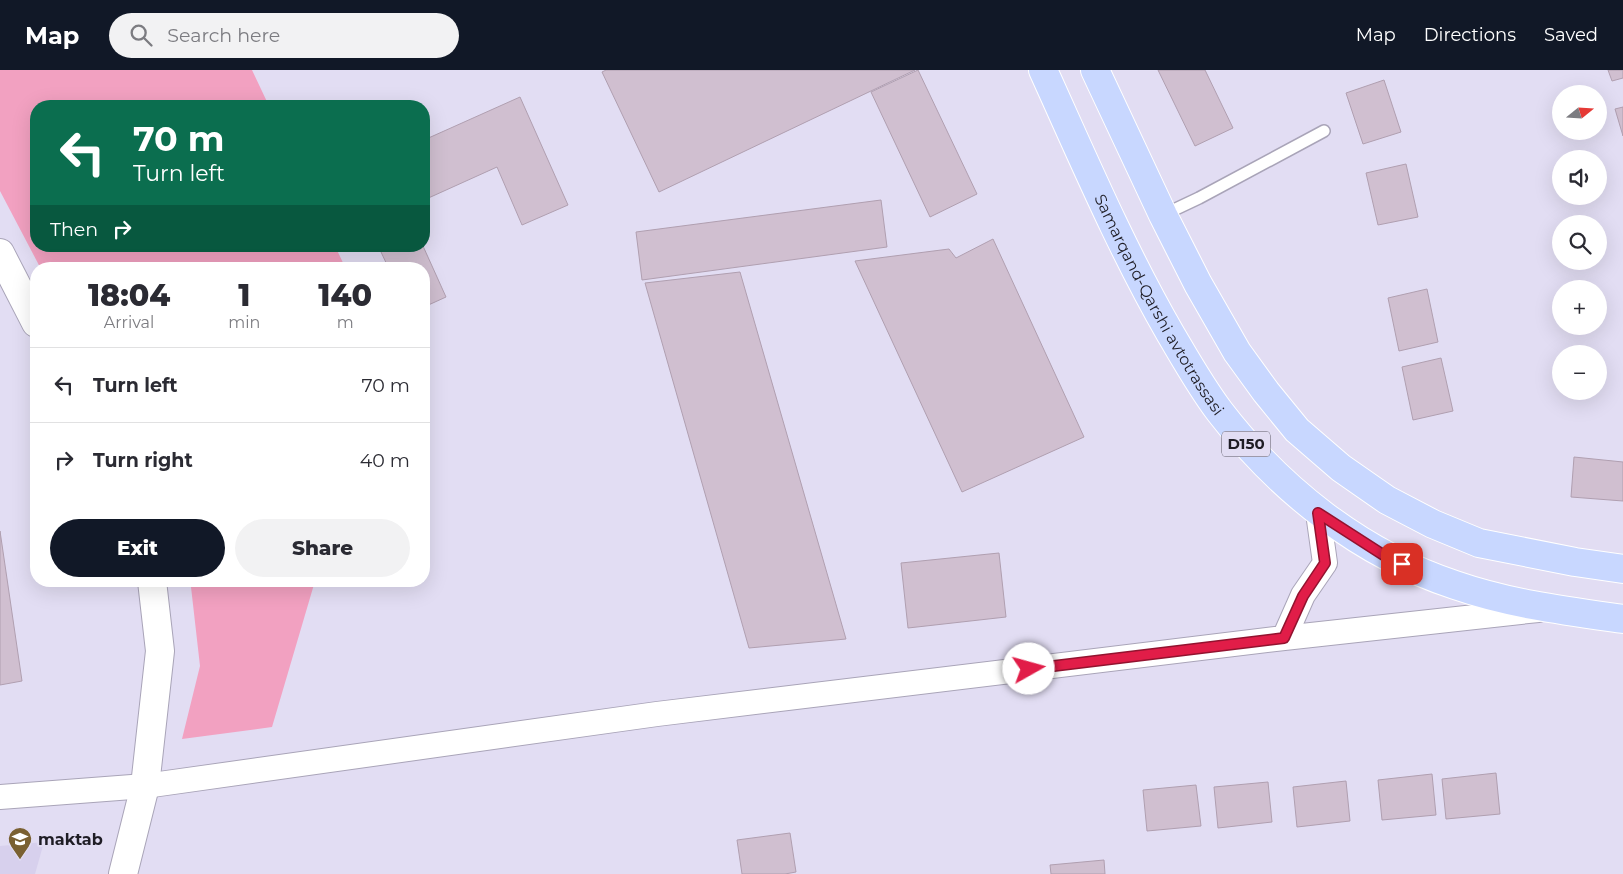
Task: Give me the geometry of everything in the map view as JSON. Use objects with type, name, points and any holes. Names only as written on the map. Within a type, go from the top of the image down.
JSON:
[{"type":"main road","name":"Samarqand-Qarshi avtotrassasi","points":[[1043,70],[1149,297],[1194,374],[1219,411],[1246,444],[1282,480],[1318,513],[1385,556],[1419,572],[1501,599],[1550,609],[1623,619]]},
{"type":"main road","name":"D150","points":[[1095,70],[1163,215],[1198,284],[1237,352],[1266,392],[1298,430],[1341,468],[1387,500],[1433,524],[1479,543],[1623,569]]},
{"type":"street","points":[[0,253],[30,312]]},
{"type":"street","points":[[1284,638],[1303,596],[1325,563],[1318,513]]},
{"type":"street","points":[[123,874],[144,786],[160,651],[153,587]]},
{"type":"street","points":[[0,798],[144,786],[657,714],[1284,638],[1550,609]]},
{"type":"lane","points":[[1163,215],[1199,198],[1324,131]]},
{"type":"shaded area","points":[[0,70],[252,70],[266,100],[30,100],[30,248],[0,191]]},
{"type":"shaded area","points":[[32,252],[338,252],[343,262],[37,262]]},
{"type":"shaded area","points":[[191,587],[313,587],[272,727],[182,739],[200,666]]},
{"type":"shaded area","name":"maktab","points":[[44,842],[35,874],[0,874],[0,846]]},
{"type":"building","points":[[606,70],[915,70],[659,192],[602,72]]},
{"type":"building","points":[[918,70],[977,194],[930,217],[871,92]]},
{"type":"building","points":[[1158,70],[1205,70],[1233,128],[1195,146]]},
{"type":"building","points":[[1608,70],[1623,70],[1623,78],[1612,81]]},
{"type":"building","points":[[1384,80],[1401,132],[1363,144],[1346,93]]},
{"type":"building","points":[[520,97],[568,205],[522,225],[497,167],[430,197],[430,137]]},
{"type":"building","points":[[1623,107],[1623,136],[1615,109]]},
{"type":"building","points":[[1406,164],[1418,217],[1378,225],[1366,173]]},
{"type":"building","points":[[881,200],[887,247],[642,280],[636,232]]},
{"type":"building","points":[[993,239],[1084,437],[962,492],[855,261],[949,249],[956,258]]},
{"type":"building","points":[[381,252],[426,252],[446,297],[430,304],[430,262],[386,262]]},
{"type":"building","points":[[740,272],[846,639],[749,648],[645,283]]},
{"type":"building","points":[[1427,289],[1438,342],[1399,351],[1388,298]]},
{"type":"building","points":[[1441,358],[1453,411],[1413,420],[1402,367]]},
{"type":"building","points":[[1574,457],[1623,462],[1623,501],[1571,497]]},
{"type":"building","points":[[0,531],[22,681],[0,685]]},
{"type":"building","points":[[999,553],[1006,617],[908,628],[901,563]]},
{"type":"building","points":[[1496,773],[1500,814],[1446,819],[1442,779]]},
{"type":"building","points":[[1432,774],[1436,815],[1382,820],[1378,780]]},
{"type":"building","points":[[1346,781],[1350,821],[1297,827],[1293,787]]},
{"type":"building","points":[[1268,782],[1272,822],[1218,828],[1214,787]]},
{"type":"building","points":[[1196,785],[1201,826],[1147,831],[1143,790]]},
{"type":"building","points":[[790,833],[796,872],[785,874],[742,874],[737,840]]},
{"type":"building","points":[[1104,860],[1105,874],[1051,874],[1050,865]]},
{"type":"place","name":"maktab","points":[[20,860]]},
{"type":"route","points":[[1029,669],[1284,638],[1303,596],[1325,563],[1318,513],[1385,556],[1402,564]]}]
